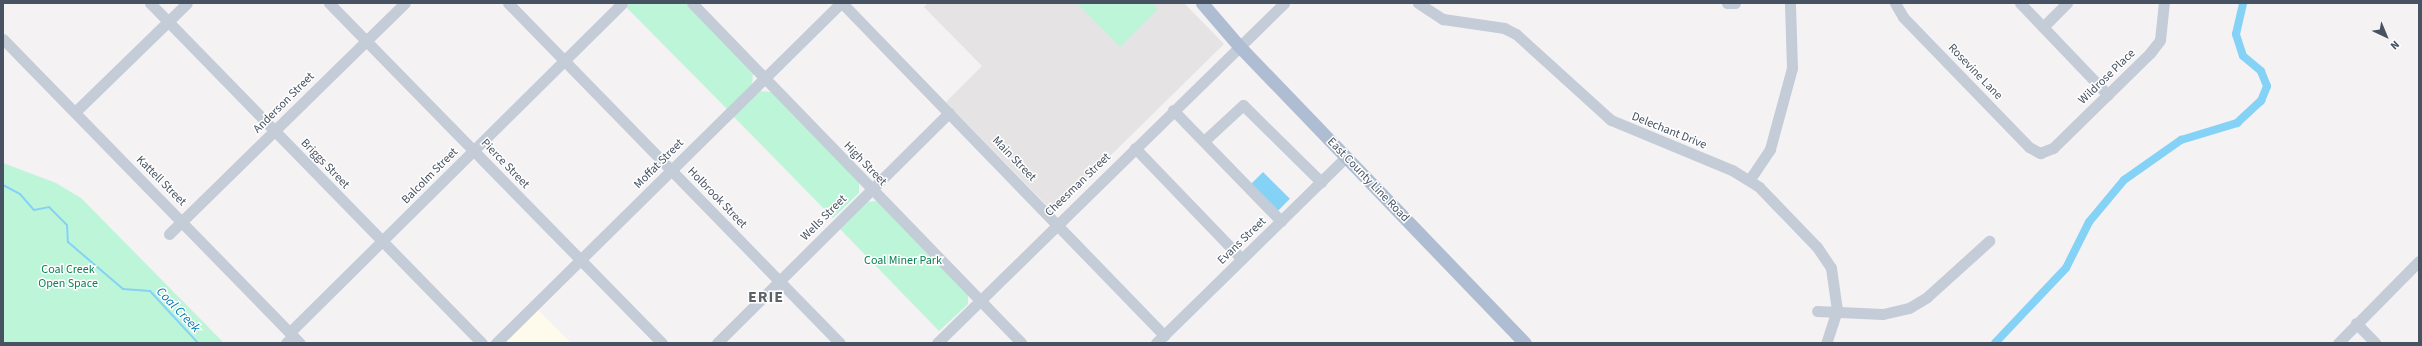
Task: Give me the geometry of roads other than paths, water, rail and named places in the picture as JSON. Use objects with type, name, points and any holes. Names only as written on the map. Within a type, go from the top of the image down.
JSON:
[{"type":"main road","name":"East County Line Road","points":[[1193,3],[1212,17]]},
{"type":"main road","name":"East County Line Road","points":[[1202,3],[1212,17],[1239,46],[1525,343]]},
{"type":"street","name":"Briggs Street","points":[[150,3],[482,343]]},
{"type":"street","points":[[75,112],[187,3]]},
{"type":"street","name":"Pierce Street","points":[[329,3],[662,343]]},
{"type":"street","name":"Anderson Street","points":[[169,234],[404,3]]},
{"type":"street","name":"Holbrook Street","points":[[508,3],[840,343]]},
{"type":"street","name":"Balcolm Street","points":[[292,338],[382,241],[622,3]]},
{"type":"street","name":"High Street","points":[[692,3],[1021,343]]},
{"type":"street","name":"Moffat Street","points":[[496,343],[841,3]]},
{"type":"street","name":"Main Street","points":[[841,3],[1058,223],[1160,339]]},
{"type":"street","name":"Cheesman Street","points":[[937,343],[1173,110],[1284,3]]},
{"type":"street","name":"Delechant Drive","points":[[1418,3],[1443,19],[1504,28],[1516,34],[1611,120],[1750,179],[1825,257],[1836,289],[1837,310],[1826,343]]},
{"type":"street","points":[[1728,3],[1735,3]]},
{"type":"street","points":[[1750,179],[1770,149],[1792,68],[1790,3]]},
{"type":"street","name":"Rosevine Lane","points":[[1895,3],[1904,17],[2029,147],[2040,153]]},
{"type":"street","points":[[2020,3],[2108,94]]},
{"type":"street","points":[[2042,27],[2067,3]]},
{"type":"street","name":"Wildrose Place","points":[[2040,153],[2053,148],[2160,40],[2164,3]]},
{"type":"street","name":"Kattell Street","points":[[3,39],[183,221],[292,338]]},
{"type":"street","points":[[1204,141],[1243,105],[1321,182]]},
{"type":"street","points":[[1173,110],[1281,221]]},
{"type":"street","name":"Wells Street","points":[[717,343],[949,113]]},
{"type":"street","points":[[1135,148],[1242,259]]},
{"type":"street","name":"Evans Street","points":[[1160,339],[1346,157]]},
{"type":"street","points":[[1817,311],[1837,310],[1883,314],[1909,308],[1927,297],[1989,241]]},
{"type":"street","points":[[2338,343],[2356,323],[2419,261]]},
{"type":"street","points":[[2356,323],[2374,343]]},
{"type":"water","points":[[1263,172],[1290,199],[1278,211],[1251,184]]},
{"type":"waterway","points":[[1995,343],[2066,268],[2089,222],[2124,180],[2181,140],[2237,123],[2261,101],[2267,86],[2261,71],[2243,56],[2236,34],[2243,3]]},
{"type":"waterway","name":"Coal Creek","points":[[3,185],[20,194],[34,210],[49,207],[67,225],[68,242],[123,289],[150,291],[198,343]]},
{"type":"district","name":"ERIE","points":[[766,297]]},
{"type":"park label","name":"Coal Miner Park","points":[[903,261]]},
{"type":"park label","name":"Coal Creek Open Space","points":[[68,277]]}]
